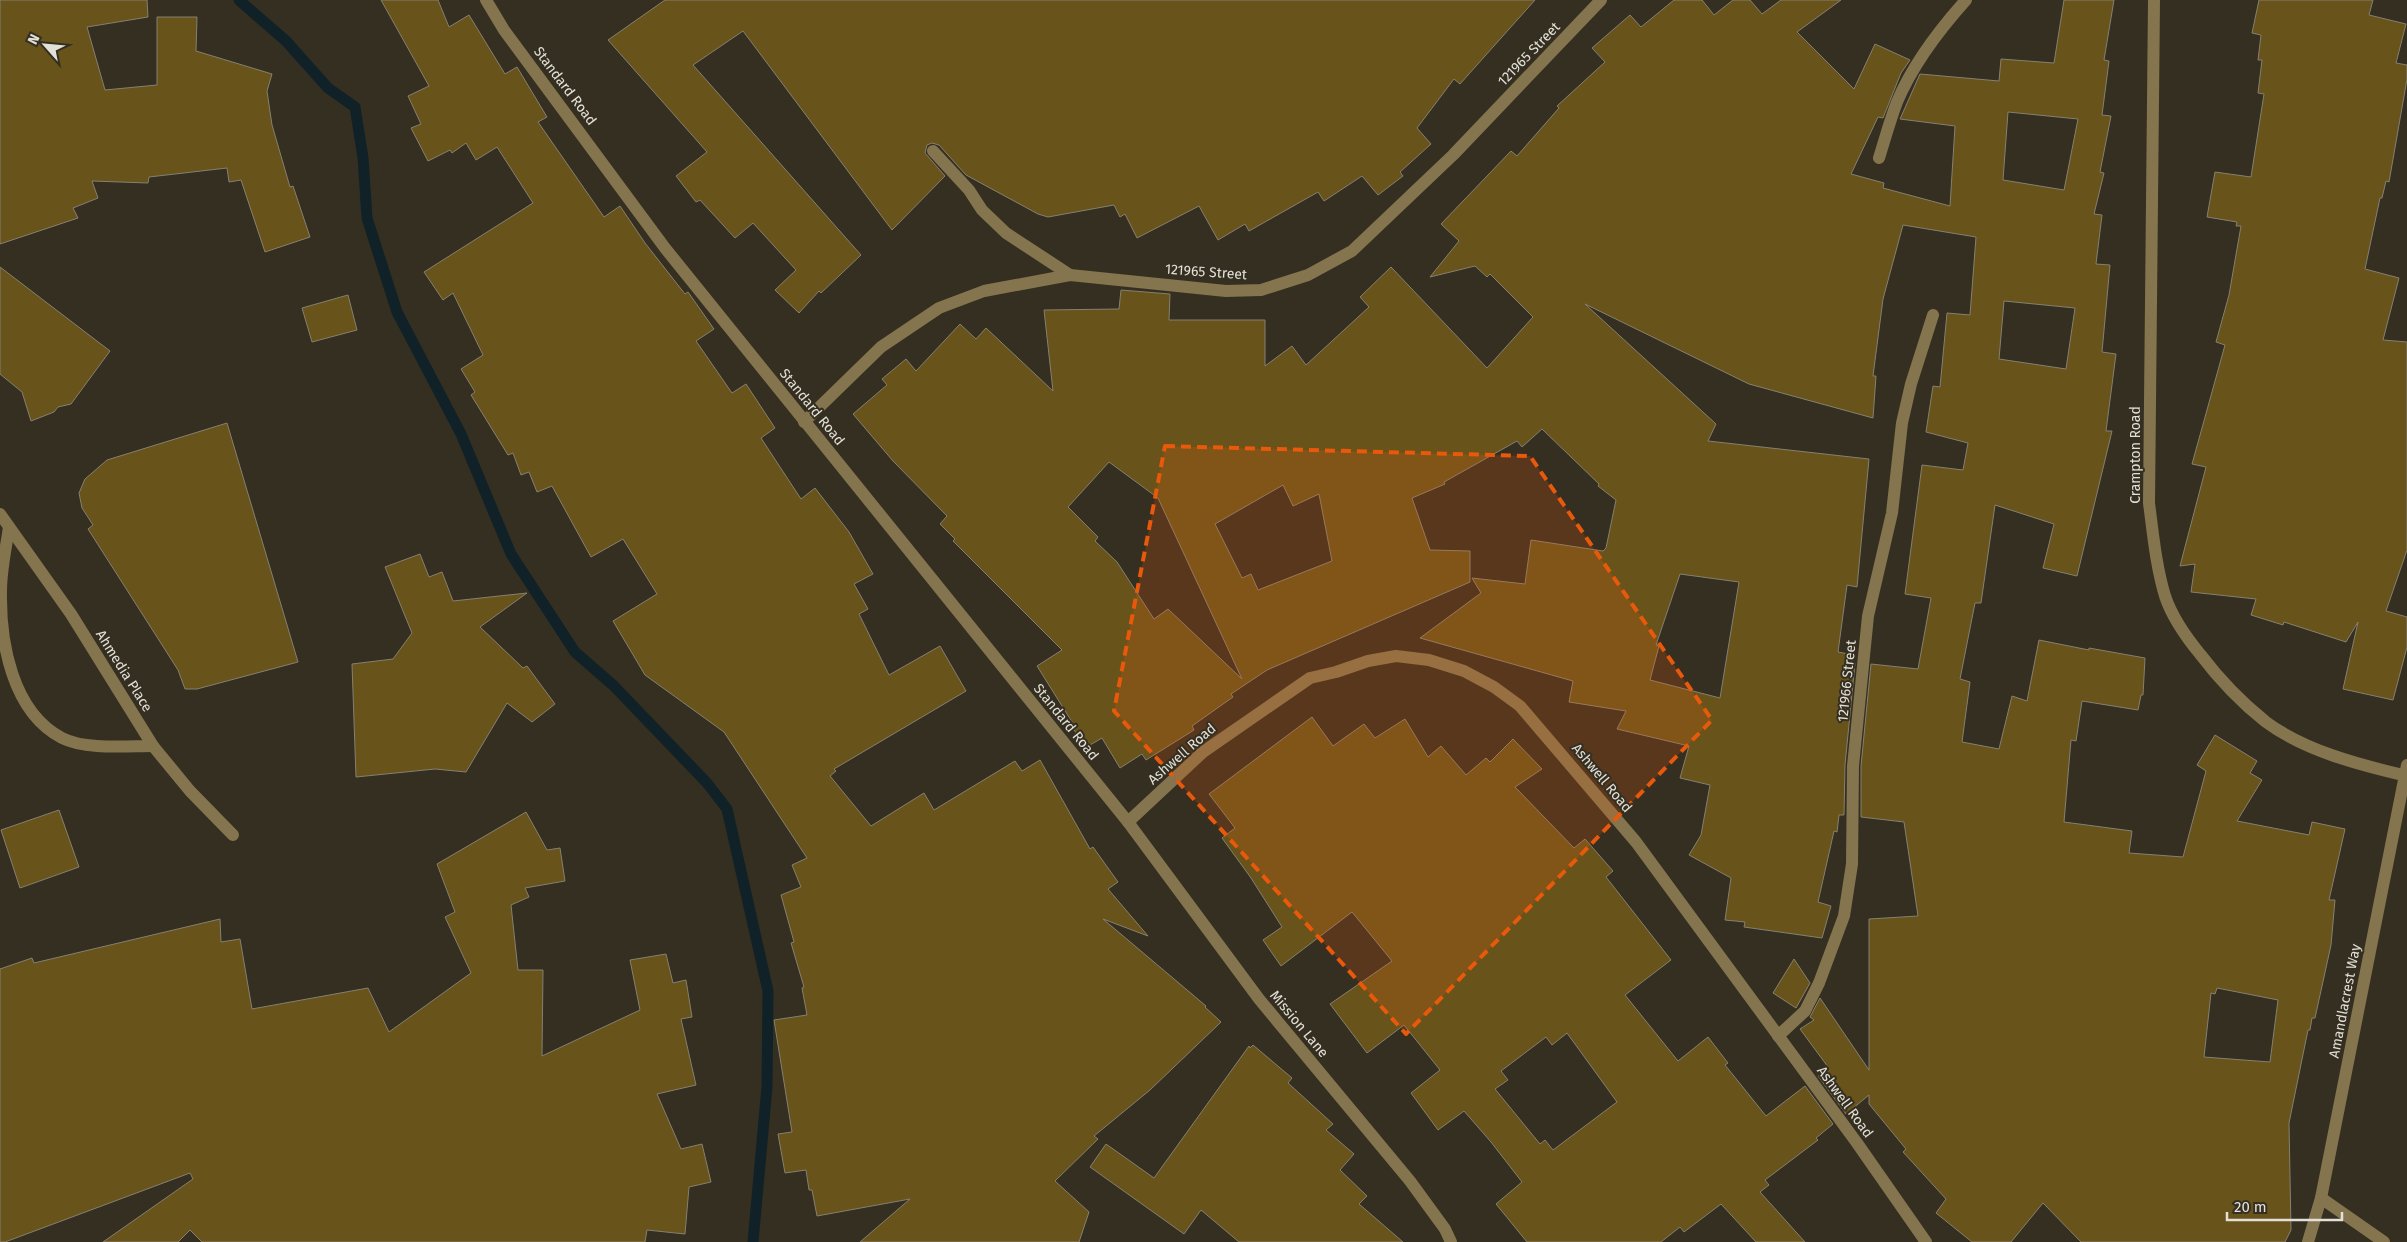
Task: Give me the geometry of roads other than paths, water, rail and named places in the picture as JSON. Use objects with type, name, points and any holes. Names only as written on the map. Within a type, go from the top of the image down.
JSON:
[{"type":"street","name":"Standard Road","points":[[486,0],[504,30],[665,248],[1128,822]]},
{"type":"street","name":"121965 Street","points":[[804,422],[881,347],[939,308],[984,291],[1070,275],[1226,291],[1261,290],[1308,276],[1352,252],[1453,155],[1601,0]]},
{"type":"street","points":[[1879,158],[1897,102],[1915,67],[1937,35],[1966,0]]},
{"type":"street","name":"Crampton Road","points":[[2154,0],[2149,503],[2158,566],[2166,598],[2183,633],[2213,672],[2267,722],[2304,744],[2340,757],[2406,772]]},
{"type":"street","points":[[933,151],[969,190],[982,210],[1006,233],[1070,275]]},
{"type":"street","name":"121966 Street","points":[[1778,1036],[1806,1011],[1820,982],[1844,916],[1852,864],[1853,766],[1868,616],[1892,513],[1902,422],[1911,384],[1933,316]]},
{"type":"street","name":"Ahmedia Place","points":[[0,514],[71,614],[153,746],[190,791],[233,835]]},
{"type":"street","points":[[9,527],[1,589],[1,626],[11,668],[28,707],[45,726],[63,739],[85,745],[153,746]]},
{"type":"street","name":"Ashwell Road","points":[[1128,822],[1203,752],[1310,678],[1336,672],[1368,661],[1396,656],[1429,660],[1455,668],[1494,687],[1520,706],[1636,842],[1926,1242]]},
{"type":"street","name":"Amandlacrest Way","points":[[2308,1242],[2321,1198],[2406,772]]},
{"type":"street","name":"Mission Lane","points":[[1128,822],[1259,999],[1410,1181],[1445,1229],[1451,1242]]},
{"type":"street","points":[[2321,1198],[2384,1242]]},
{"type":"waterway","points":[[239,0],[286,41],[328,88],[355,107],[363,158],[367,218],[397,312],[461,434],[511,554],[575,652],[614,686],[707,783],[727,809],[768,991],[767,1087],[753,1242]]}]
